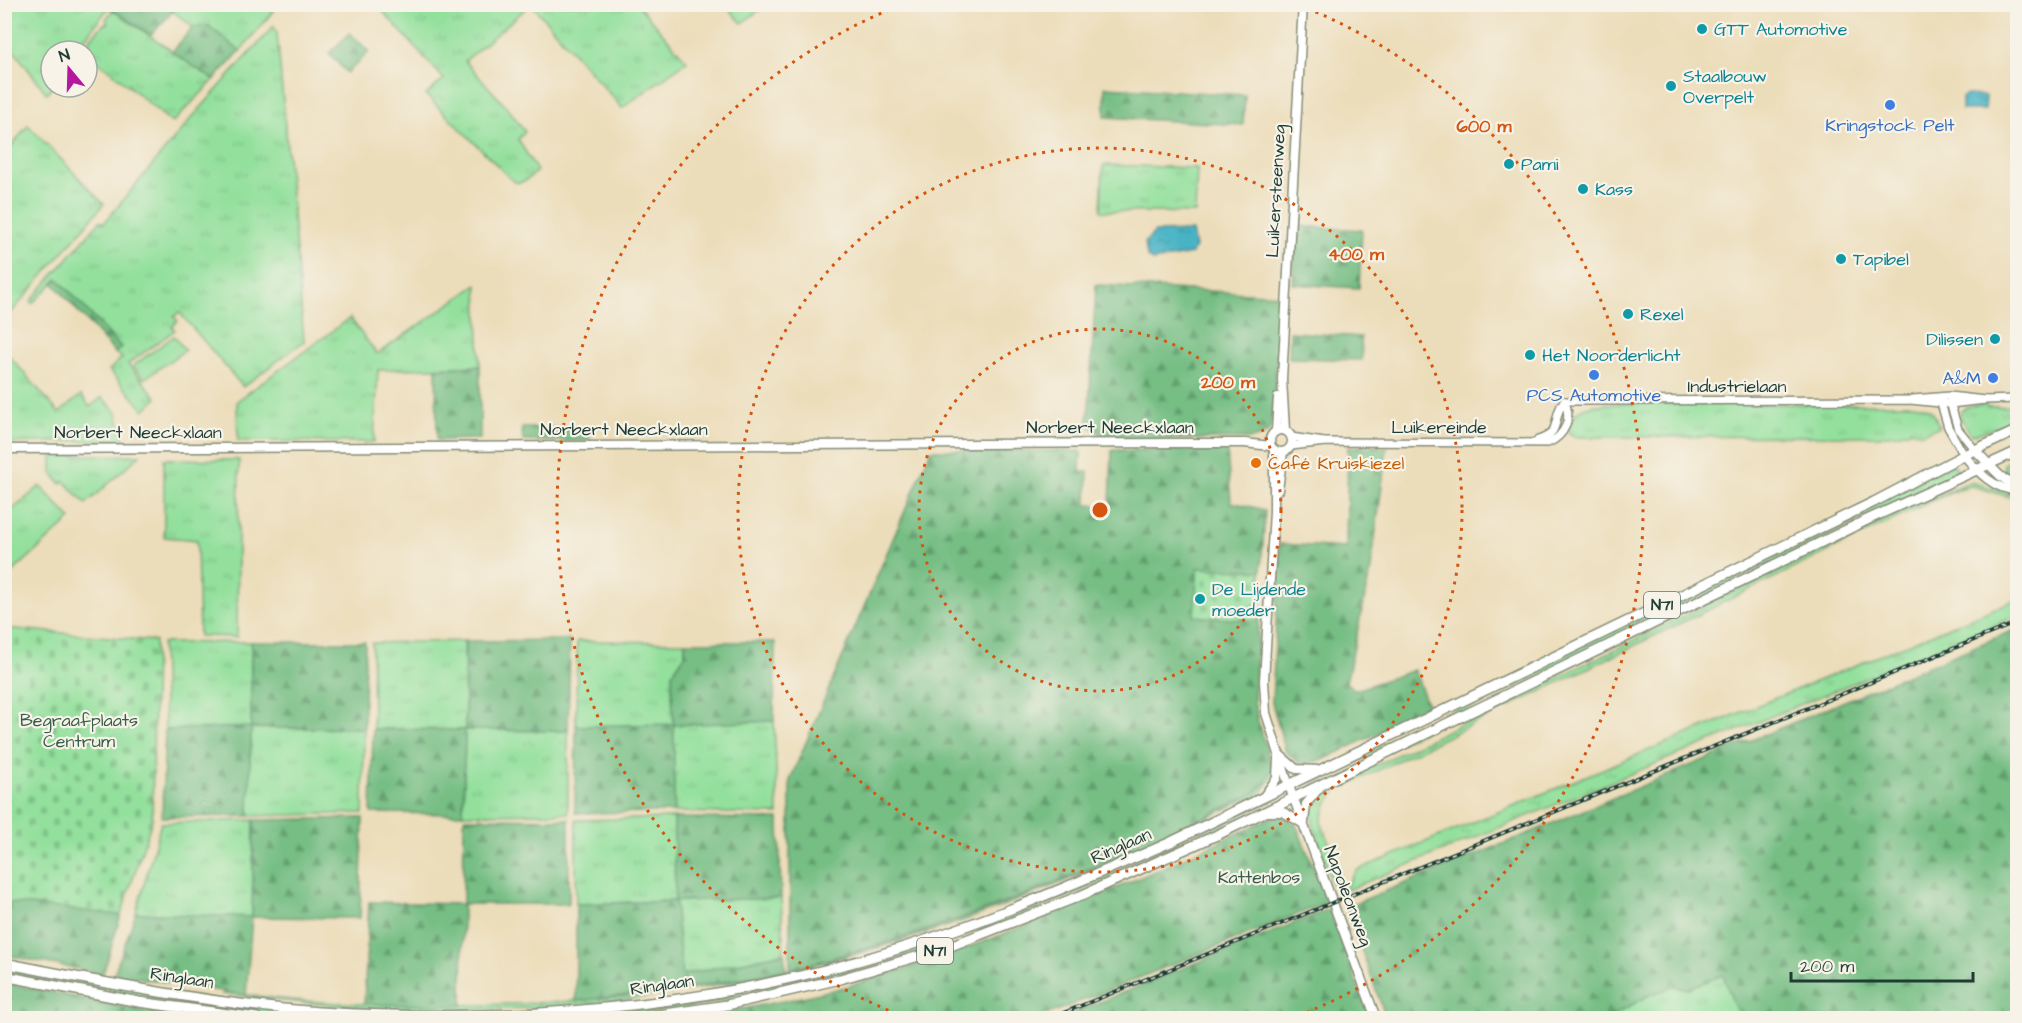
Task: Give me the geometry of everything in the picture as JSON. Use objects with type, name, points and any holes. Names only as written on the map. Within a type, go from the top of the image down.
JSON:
[{"type":"highway","name":"N71","points":[[1289,786],[2018,430]]},
{"type":"highway","name":"N71","points":[[1294,798],[1869,519],[2018,451]]},
{"type":"highway","name":"Ringlaan","points":[[4,963],[146,990],[261,1006],[376,1016],[492,1017],[642,1005],[790,978],[935,938],[1085,880],[1289,786]]},
{"type":"highway","name":"Ringlaan","points":[[638,1018],[727,1005],[840,980],[940,950],[1080,896],[1294,798]]},
{"type":"highway","name":"Ringlaan","points":[[4,976],[139,1002],[257,1018]]},
{"type":"main road","name":"Luikersteenweg","points":[[1289,786],[1266,713],[1264,681],[1280,441],[1281,379],[1304,4]]},
{"type":"main road","name":"Norbert Neeckxlaan","points":[[4,449],[1280,441]]},
{"type":"main road","points":[[1975,450],[2008,483],[2018,488]]},
{"type":"main road","points":[[1964,455],[1977,471],[2001,487],[2018,488]]},
{"type":"main road","points":[[1278,753],[1296,770],[1324,769]]},
{"type":"main road","points":[[1260,801],[1276,781],[1278,753]]},
{"type":"main road","points":[[1304,826],[1306,804],[1323,784]]},
{"type":"main road","name":"Napoleonweg","points":[[1289,786],[1376,1018]]},
{"type":"main road","points":[[1265,812],[1283,812],[1294,817],[1304,826]]},
{"type":"street","name":"Industrielaan","points":[[1564,401],[2018,399]]},
{"type":"street","points":[[1940,400],[1948,427],[1964,455]]},
{"type":"street","points":[[1950,400],[1956,424],[1975,450]]},
{"type":"street","points":[[1534,441],[1544,439],[1554,430],[1558,410],[1564,401]]},
{"type":"street","name":"Luikereinde","points":[[1344,442],[1534,441],[1548,443],[1557,440],[1563,434],[1569,414],[1564,401]]},
{"type":"street","name":"Norbert Neeckxlaan","points":[[1280,441],[1344,442]]},
{"type":"green space","points":[[105,4],[109,7],[84,39],[39,39],[39,84],[5,39],[5,5]]},
{"type":"green space","points":[[274,4],[274,10],[240,51],[209,27],[193,27],[165,5]]},
{"type":"green space","points":[[105,5],[165,5],[174,10],[151,35]]},
{"type":"green space","points":[[377,5],[530,5],[465,61],[510,111],[525,132],[518,139],[537,171],[523,182],[513,181],[426,95],[444,79]]},
{"type":"green space","points":[[532,5],[638,5],[687,61],[622,108]]},
{"type":"green space","points":[[725,5],[767,5],[742,23]]},
{"type":"green space","points":[[113,10],[214,80],[172,123],[99,63],[99,39],[90,39],[103,25],[108,23],[106,19]]},
{"type":"green space","points":[[209,26],[240,51],[214,80],[172,52],[193,27]]},
{"type":"green space","points":[[274,26],[277,33],[304,341],[243,387],[179,312],[174,317],[178,321],[172,327],[175,330],[128,364],[157,398],[144,410],[109,370],[122,358],[115,353],[120,348],[57,279],[32,304],[30,302],[100,221],[104,223],[189,121]]},
{"type":"green space","points":[[350,33],[369,52],[347,73],[329,53]]},
{"type":"green space","points":[[1105,87],[1245,95],[1243,125],[1105,117]]},
{"type":"green space","points":[[28,125],[104,204],[5,320],[5,155]]},
{"type":"green space","points":[[1103,165],[1197,168],[1195,213],[1101,211]]},
{"type":"green space","points":[[1295,226],[1362,230],[1359,288],[1293,284]]},
{"type":"green space","points":[[58,279],[121,347],[115,353],[53,283]]},
{"type":"green space","points":[[477,285],[480,366],[378,370],[374,442],[238,441],[237,401],[350,318],[377,354]]},
{"type":"green space","points":[[1096,285],[1283,295],[1271,427],[1266,434],[1252,439],[1106,439],[1088,424]]},
{"type":"green space","points":[[1290,332],[1361,337],[1362,360],[1289,358]]},
{"type":"green space","points":[[174,336],[185,350],[144,379],[133,366]]},
{"type":"green space","points":[[4,350],[59,413],[81,395],[90,407],[102,397],[117,413],[124,440],[5,443]]},
{"type":"green space","points":[[480,366],[480,439],[437,440],[436,368]]},
{"type":"green space","points":[[1607,404],[1915,404],[1932,411],[1939,427],[1921,433],[1911,430],[1878,436],[1576,437],[1569,433],[1568,426],[1579,410],[1588,406]]},
{"type":"green space","points":[[1986,404],[1987,407],[2017,406],[2017,418],[1991,430],[1970,435],[1960,417],[1961,411],[1969,406]]},
{"type":"green space","points":[[522,428],[588,428],[589,441],[523,441]]},
{"type":"green space","points":[[1348,447],[1387,447],[1371,568],[1346,683],[1356,690],[1414,670],[1429,708],[1323,760],[1300,764],[1286,752],[1272,703],[1280,544],[1346,548]]},
{"type":"green space","points":[[931,450],[1081,451],[1080,472],[1088,472],[1087,505],[1110,506],[1112,450],[1227,450],[1231,502],[1265,510],[1261,571],[1198,568],[1194,616],[1259,621],[1254,700],[1272,768],[1265,783],[1256,792],[1143,846],[1086,870],[1028,894],[910,935],[790,969],[790,780]]},
{"type":"green space","points":[[52,455],[140,455],[86,504],[64,481],[61,484],[52,473]]},
{"type":"green space","points":[[2017,455],[2017,483],[2005,475],[2004,464]]},
{"type":"green space","points":[[164,459],[239,460],[237,637],[199,636],[197,540],[164,537]]},
{"type":"green space","points":[[1953,464],[1960,472],[1312,785],[1311,783],[1356,761],[1362,755]]},
{"type":"green space","points":[[1970,482],[2017,495],[2017,499],[1972,486],[1962,488],[1337,790],[1328,802],[1321,822],[1339,868],[1335,883],[1332,884],[1312,819],[1317,799],[1331,787],[1899,512]]},
{"type":"green space","points":[[40,486],[71,519],[5,579],[5,516]]},
{"type":"green space","points":[[1198,568],[1261,571],[1259,621],[1194,616]]},
{"type":"green space","points":[[2017,599],[2017,616],[1342,892],[1357,870]]},
{"type":"green space","name":"Begraafplaats Centrum","points":[[4,628],[155,641],[152,820],[121,915],[5,902]]},
{"type":"green space","points":[[2017,629],[2017,1018],[1739,1018],[1723,975],[1689,988],[1673,987],[1651,994],[1608,1018],[1386,1018],[1346,907],[1515,839]]},
{"type":"green space","points":[[570,640],[568,731],[465,730],[465,641]]},
{"type":"green space","points":[[464,641],[465,730],[373,729],[372,643]]},
{"type":"green space","points":[[577,641],[685,642],[685,655],[672,674],[673,724],[774,721],[778,814],[674,812],[673,725],[576,726]]},
{"type":"green space","points":[[251,642],[251,728],[165,730],[162,643]]},
{"type":"green space","points":[[251,642],[365,642],[364,728],[251,728],[249,816],[162,817],[165,730],[251,727]]},
{"type":"green space","points":[[685,642],[775,642],[774,721],[674,725],[674,812],[575,813],[576,726],[673,724],[672,674],[685,655]]},
{"type":"green space","points":[[251,728],[364,728],[363,813],[249,816]]},
{"type":"green space","points":[[373,729],[465,730],[463,814],[371,813]]},
{"type":"green space","points":[[465,730],[568,731],[568,813],[463,814]]},
{"type":"green space","points":[[1272,768],[1275,774],[1260,794],[1251,799],[1070,879],[960,922],[841,958],[780,973],[658,995],[534,1008],[409,1009],[283,1001],[221,994],[228,992],[298,1000],[368,1004],[510,1004],[605,998],[746,979],[852,954],[912,936],[1087,871],[1256,792],[1265,783]]},
{"type":"green space","points":[[1272,799],[1226,823],[1217,831],[1086,889],[954,940],[896,959],[778,990],[658,1012],[598,1018],[535,1018],[642,1008],[747,992],[817,976],[876,959],[934,941],[1049,898],[1161,851]]},
{"type":"green space","name":"Kattenbos","points":[[1272,817],[1286,817],[1296,825],[1328,902],[1039,1018],[692,1018],[826,992],[973,946],[1074,906]]},
{"type":"green space","points":[[363,818],[360,918],[252,917],[254,820]]},
{"type":"green space","points":[[464,818],[569,819],[569,904],[463,904]]},
{"type":"green space","points":[[674,818],[675,901],[576,904],[576,820]]},
{"type":"green space","points":[[674,818],[779,819],[781,898],[675,901]]},
{"type":"green space","points":[[254,820],[252,917],[136,913],[161,823]]},
{"type":"green space","points":[[781,898],[784,953],[681,975],[675,901]]},
{"type":"green space","points":[[675,901],[682,975],[784,953],[786,970],[683,989],[576,1001],[576,904]]},
{"type":"green space","points":[[4,902],[121,915],[103,974],[5,955]]},
{"type":"green space","points":[[369,902],[463,904],[462,1006],[364,1004]]},
{"type":"green space","points":[[1329,909],[1370,1018],[1060,1018]]},
{"type":"green space","points":[[136,913],[252,917],[246,995],[114,974]]},
{"type":"green space","points":[[4,967],[317,1016],[357,1018],[297,1018],[259,1015],[146,999],[5,973]]},
{"type":"green space","points":[[1723,974],[1739,1018],[1608,1018],[1651,994],[1673,987],[1689,988]]},
{"type":"green space","points":[[5,983],[159,1014],[194,1018],[5,1018]]},
{"type":"water","points":[[1965,95],[1986,96],[1985,110],[1962,110],[1962,98]]},
{"type":"water","points":[[1192,231],[1195,247],[1192,254],[1152,261],[1147,257],[1145,242],[1155,232]]},
{"type":"railway","points":[[1051,1018],[2018,622]]},
{"type":"place","name":"GTT Automotive","points":[[1702,29]]},
{"type":"place","name":"Staalbouw Overpelt","points":[[1671,86]]},
{"type":"place","name":"Kringstock Pelt","points":[[1890,105]]},
{"type":"place","name":"Pami","points":[[1509,164]]},
{"type":"place","name":"Kass","points":[[1583,189]]},
{"type":"place","name":"Tapibel","points":[[1841,259]]},
{"type":"place","name":"Rexel","points":[[1628,314]]},
{"type":"place","name":"Dilissen","points":[[1995,339]]},
{"type":"place","name":"Het Noorderlicht","points":[[1530,355]]},
{"type":"place","name":"PCS Automotive","points":[[1594,375]]},
{"type":"place","name":"A&M","points":[[1993,378]]},
{"type":"place","name":"Café Kruiskiezel","points":[[1256,463]]},
{"type":"place","name":"De Lijdende moeder","points":[[1200,599]]}]
